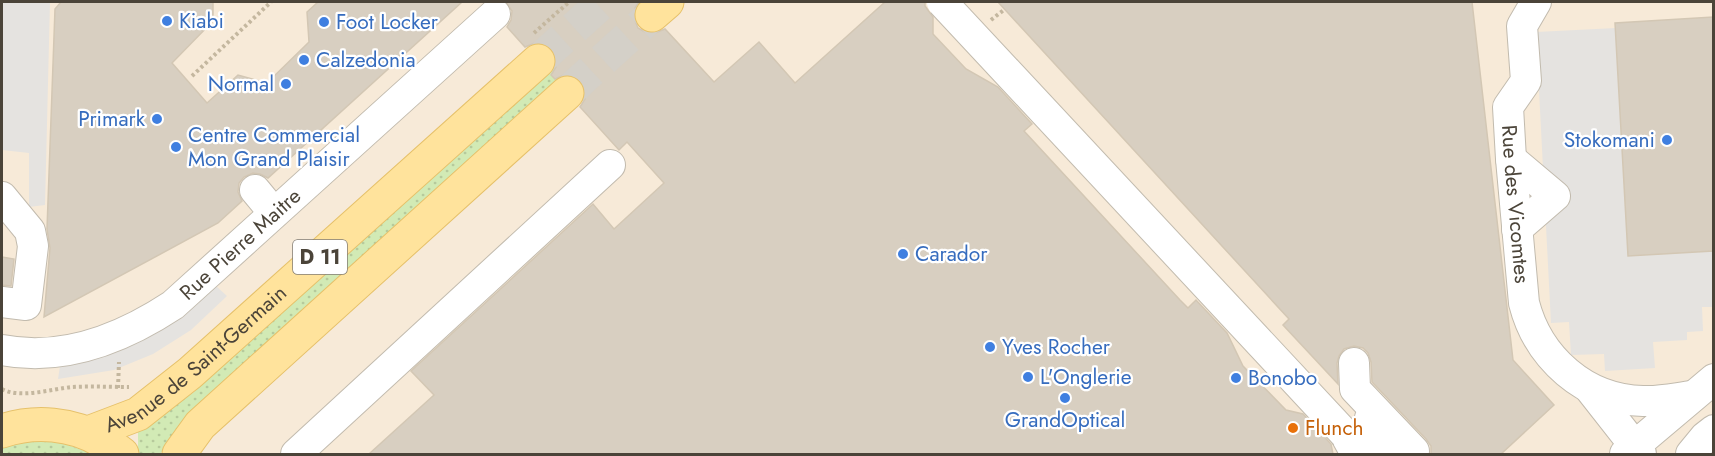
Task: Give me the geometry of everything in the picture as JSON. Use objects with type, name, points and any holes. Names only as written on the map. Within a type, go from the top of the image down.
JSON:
[{"type":"main road","name":"Avenue de Saint-Germain","points":[[88,433],[138,414],[190,373],[538,61]]},
{"type":"main road","name":"D 11","points":[[179,454],[200,425],[567,93]]},
{"type":"main road","name":"Avenue de Saint-Germain","points":[[2,430],[27,425],[60,425],[88,433],[122,454]]},
{"type":"street","points":[[942,2],[1350,444]]},
{"type":"street","name":"Rue des Vicomtes","points":[[1536,2],[1522,26],[1526,81],[1508,107],[1510,159],[1527,316],[1543,347],[1552,358],[1590,389],[1615,398],[1643,401],[1703,388]]},
{"type":"street","name":"Rue Pierre Maitre","points":[[7,351],[54,352],[104,342],[143,325],[173,305],[495,14]]},
{"type":"street","points":[[1510,159],[1555,196],[1517,229]]},
{"type":"street","points":[[296,454],[610,165]]},
{"type":"street","points":[[255,190],[274,213]]},
{"type":"street","points":[[2,197],[30,231],[33,246],[14,303],[7,351]]},
{"type":"street","points":[[1354,363],[1355,389],[1400,453]]},
{"type":"street","points":[[1634,452],[1703,388]]},
{"type":"street","name":"Rue des Vicomtes","points":[[1590,389],[1634,452]]},
{"type":"street","points":[[1370,418],[1367,432],[1400,453]]},
{"type":"street","points":[[1691,454],[1713,430]]},
{"type":"path","points":[[192,76],[271,2]]},
{"type":"path","points":[[121,394],[118,387],[118,366],[127,332]]},
{"type":"shaded area","points":[[2,2],[1713,2],[1713,454],[2,454]]},
{"type":"shaded area","points":[[2,2],[50,2],[45,205],[29,207],[29,153],[2,150]]},
{"type":"shaded area","points":[[1616,28],[1628,256],[1713,251],[1713,307],[1702,307],[1703,331],[1687,332],[1687,340],[1653,342],[1655,368],[1605,371],[1604,354],[1571,355],[1569,322],[1551,323],[1536,32]]},
{"type":"shaded area","points":[[216,286],[227,296],[191,330],[153,354],[114,370],[58,379],[60,366],[82,363],[128,347]]},
{"type":"green space","points":[[619,2],[651,2],[174,437],[160,454],[138,453],[138,432],[194,392]]},
{"type":"green space","points":[[21,441],[57,441],[93,454],[2,454],[2,448]]},
{"type":"building","name":"Centre Commercial Mon Grand Plaisir","points":[[61,2],[213,2],[213,21],[172,63],[207,103],[238,75],[267,83],[309,42],[307,12],[318,2],[462,2],[268,178],[253,173],[244,177],[239,183],[238,192],[242,201],[218,223],[44,317],[50,248],[47,229],[55,9]]},
{"type":"building","points":[[506,2],[639,2],[635,8],[634,18],[638,28],[645,32],[655,33],[665,29],[714,82],[759,42],[795,83],[885,2],[925,2],[925,6],[933,17],[933,34],[966,69],[998,87],[1032,124],[1024,131],[1188,308],[1196,300],[1227,333],[1243,366],[1286,410],[1303,414],[1331,444],[1333,454],[369,454],[434,395],[411,371],[593,204],[614,229],[664,183],[627,142],[619,150],[580,107],[585,99],[585,90],[580,80],[572,75],[564,75],[555,79],[551,75],[556,67],[556,58],[552,48],[543,43],[525,47],[507,27],[512,11]]},
{"type":"building","points":[[998,2],[1472,2],[1513,360],[1554,405],[1501,454],[1431,454],[1431,446],[1426,439],[1372,382],[1368,353],[1363,348],[1354,346],[1344,349],[1337,363],[1338,384],[1283,325],[1289,319]]},
{"type":"building","name":"Stokomani","points":[[1713,17],[1713,251],[1628,256],[1615,23]]},
{"type":"building","points":[[2,257],[14,259],[11,286],[2,285]]},
{"type":"tunnel","points":[[538,61],[603,2]]},
{"type":"tunnel","points":[[567,93],[652,15]]},
{"type":"place","name":"Kiabi","points":[[167,21]]},
{"type":"place","name":"Foot Locker","points":[[324,22]]},
{"type":"place","name":"Calzedonia","points":[[304,60]]},
{"type":"place","name":"Normal","points":[[286,84]]},
{"type":"place","name":"Primark","points":[[157,119]]},
{"type":"place","name":"Stokomani","points":[[1667,140]]},
{"type":"place","name":"Centre Commercial Mon Grand Plaisir","points":[[176,147]]},
{"type":"place","name":"Carador","points":[[903,254]]},
{"type":"place","name":"Yves Rocher","points":[[990,347]]},
{"type":"place","name":"L'Onglerie","points":[[1028,377]]},
{"type":"place","name":"Bonobo","points":[[1236,378]]},
{"type":"place","name":"GrandOptical","points":[[1065,398]]},
{"type":"place","name":"Flunch","points":[[1293,428]]}]
